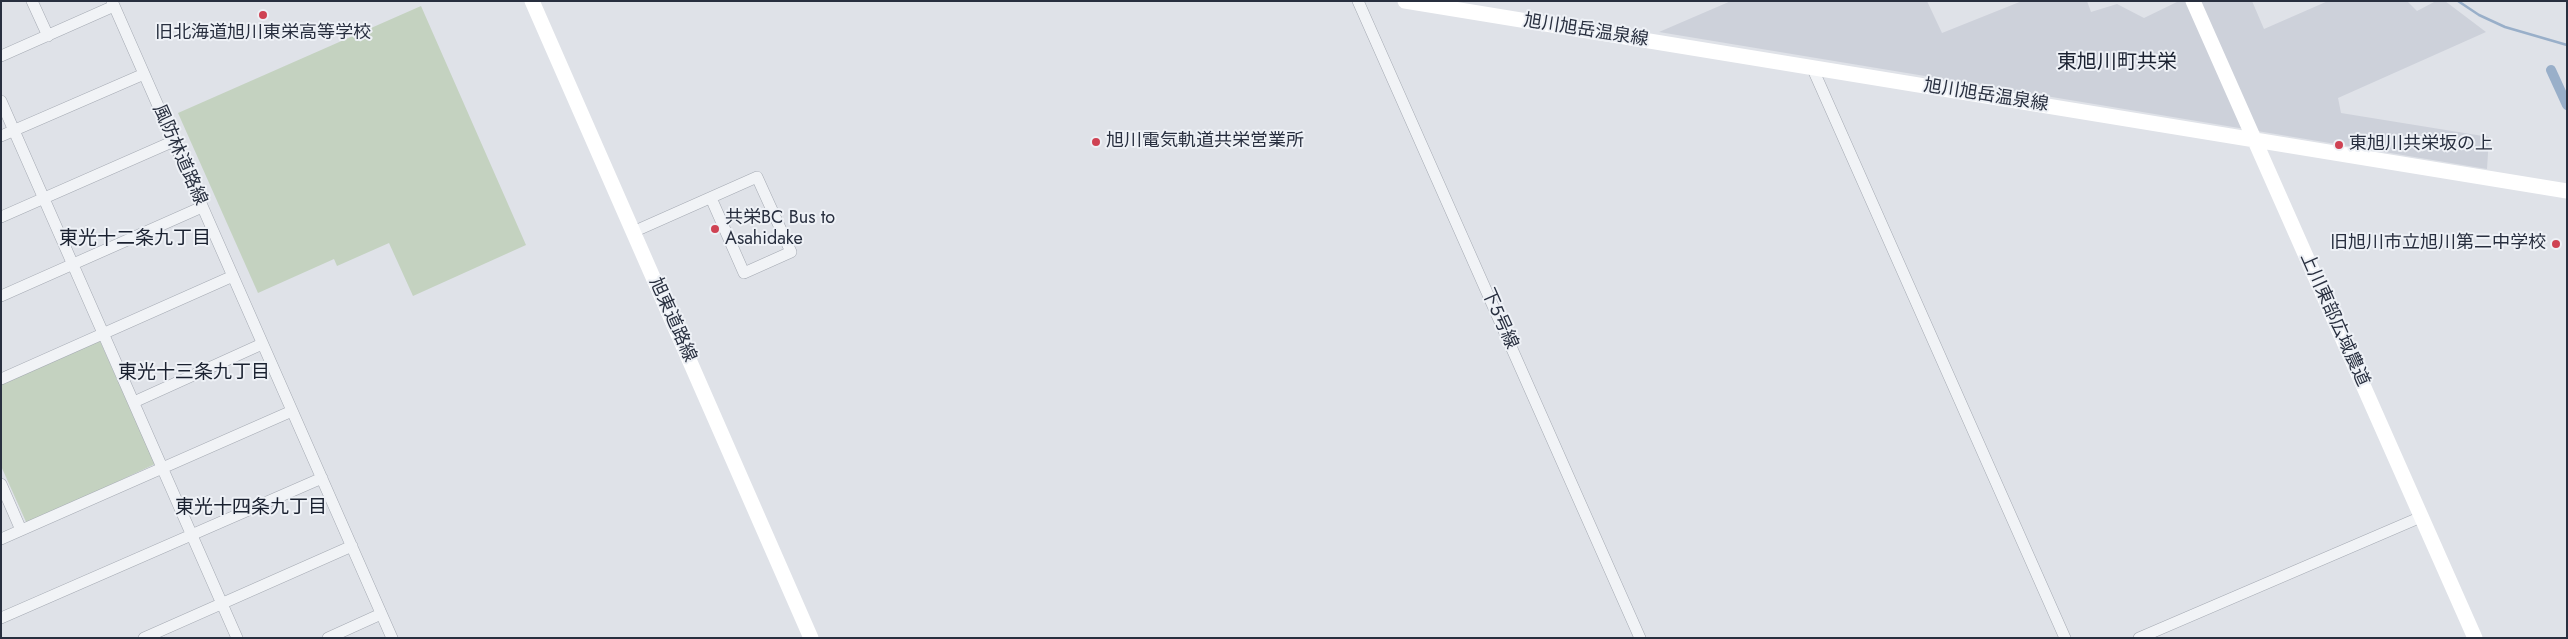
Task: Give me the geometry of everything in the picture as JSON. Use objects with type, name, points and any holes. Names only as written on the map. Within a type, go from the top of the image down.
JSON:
[{"type":"street","points":[[32,1],[48,36]]},
{"type":"street","name":"旭東道路線","points":[[532,1],[812,638]]},
{"type":"street","name":"下5号線","points":[[1358,1],[1640,638]]},
{"type":"street","name":"旭川旭岳温泉線","points":[[1405,1],[2567,191]]},
{"type":"street","name":"上川東部広域農道","points":[[2192,1],[2475,638]]},
{"type":"street","points":[[1,56],[48,36],[113,4]]},
{"type":"street","name":"風防林道路線","points":[[113,4],[392,638]]},
{"type":"street","points":[[1812,67],[2065,638]]},
{"type":"street","points":[[1,136],[144,74]]},
{"type":"street","points":[[1,101],[237,638]]},
{"type":"street","points":[[1,217],[174,141]]},
{"type":"street","points":[[634,232],[710,198],[757,177],[790,252],[744,273],[710,198]]},
{"type":"street","points":[[1,296],[202,207]]},
{"type":"street","points":[[1,379],[233,276]]},
{"type":"street","points":[[134,402],[262,344]]},
{"type":"street","points":[[1,539],[292,411]]},
{"type":"street","points":[[1,618],[322,478]]},
{"type":"street","points":[[1,484],[22,530]]},
{"type":"street","points":[[2139,638],[2421,517]]},
{"type":"street","points":[[144,638],[352,546]]},
{"type":"street","points":[[328,638],[381,614]]},
{"type":"shaded area","points":[[1731,1],[1927,1],[1942,33],[2022,1],[2087,1],[2091,12],[2117,4],[2144,18],[2179,1],[2252,1],[2264,29],[2328,1],[2407,1],[2417,11],[2436,1],[2445,1],[2486,32],[2338,98],[2341,113],[2489,137],[2487,169],[1659,32]]},
{"type":"green space","points":[[421,6],[526,245],[413,296],[389,243],[337,266],[334,259],[258,293],[178,113]]},
{"type":"green space","points":[[100,341],[155,464],[27,524],[1,466],[1,383]]},
{"type":"waterway","points":[[2458,1],[2479,15],[2505,27],[2567,45]]},
{"type":"waterway","points":[[2551,70],[2567,105]]},
{"type":"place","name":"旧北海道旭川東栄高等学校","points":[[263,15]]},
{"type":"place","name":"旭川電気軌道共栄営業所","points":[[1096,142]]},
{"type":"place","name":"東旭川共栄坂の上","points":[[2339,145]]},
{"type":"place","name":"共栄BC Bus to Asahidake","points":[[715,229]]},
{"type":"place","name":"旧旭川市立旭川第二中学校","points":[[2556,244]]},
{"type":"district","name":"東旭川町共栄","points":[[2117,63]]},
{"type":"district","name":"東光十二条九丁目","points":[[135,239]]},
{"type":"district","name":"東光十三条九丁目","points":[[194,373]]},
{"type":"district","name":"東光十四条九丁目","points":[[251,508]]}]
